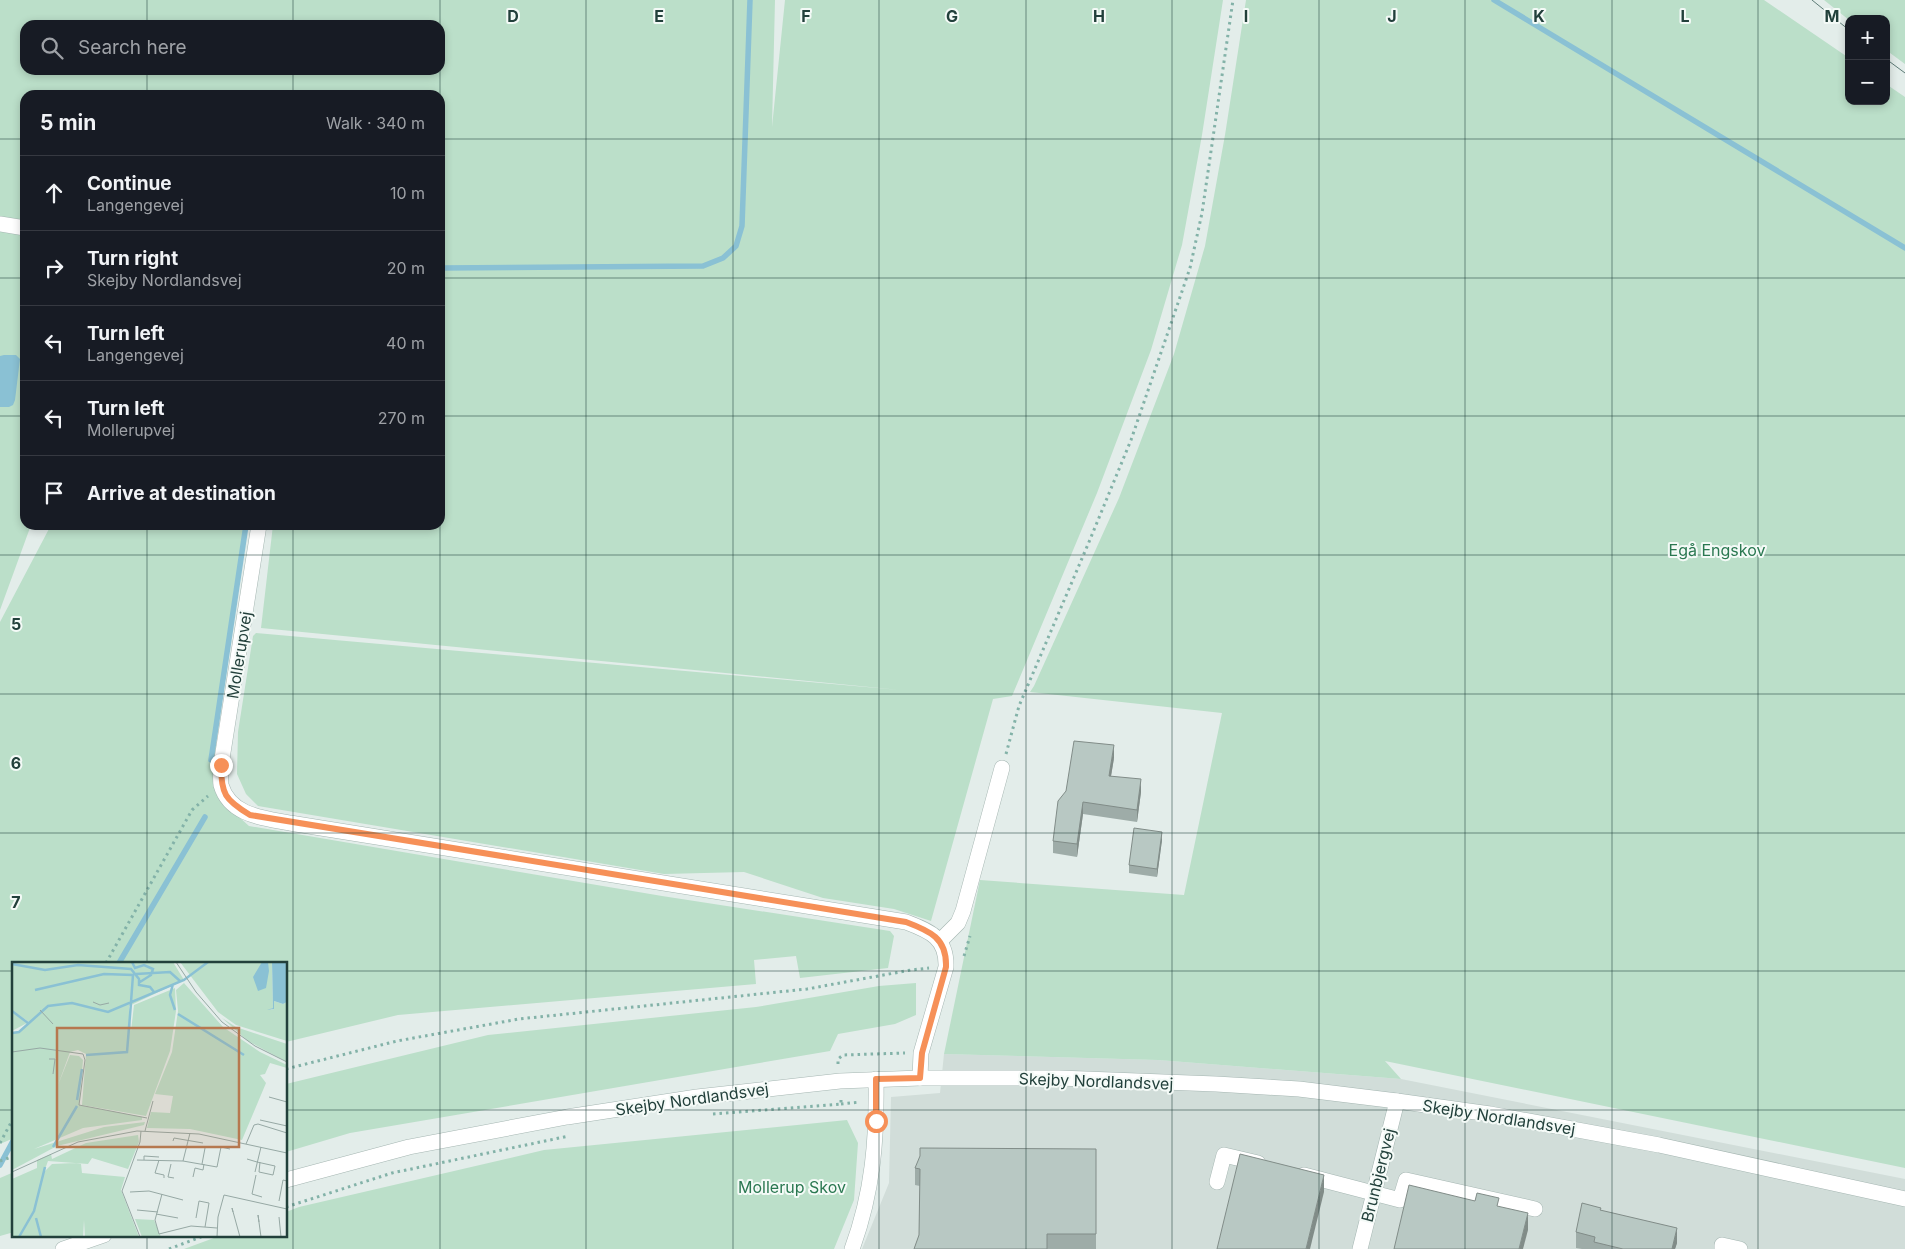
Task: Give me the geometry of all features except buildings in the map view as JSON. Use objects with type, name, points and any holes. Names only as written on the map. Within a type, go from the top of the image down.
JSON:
[{"type":"street","points":[[0,224],[20,227]]},
{"type":"street","name":"Mollerupvej","points":[[221,784],[221,765],[258,530]]},
{"type":"street","points":[[940,941],[958,923],[963,911],[1002,768]]},
{"type":"street","points":[[221,784],[231,804],[250,815],[906,922],[929,930],[940,941],[946,955],[946,967],[922,1053],[920,1078]]},
{"type":"street","name":"Skejby Nordlandsvej","points":[[288,1179],[409,1148],[568,1117],[697,1097],[840,1081],[876,1079],[1059,1078],[1299,1089],[1397,1100],[1490,1114],[1659,1145],[1905,1199]]},
{"type":"street","points":[[852,1249],[868,1197],[874,1159],[876,1079]]},
{"type":"street","name":"Brunbjergvej","points":[[1360,1249],[1397,1100]]},
{"type":"street","points":[[1217,1182],[1224,1155],[1271,1167]]},
{"type":"street","points":[[1289,1172],[1400,1200],[1406,1180],[1535,1209]]},
{"type":"street","points":[[63,1249],[101,1236]]},
{"type":"street","points":[[1722,1249],[1722,1245],[1740,1249]]},
{"type":"path","points":[[1002,768],[1019,706],[1090,542],[1131,440],[1190,268],[1202,213],[1233,0]]},
{"type":"path","points":[[107,962],[192,810],[221,784]]},
{"type":"path","points":[[288,1068],[397,1041],[518,1019],[807,989],[911,970],[946,967]]},
{"type":"path","points":[[709,1114],[841,1104],[838,1059],[843,1055],[922,1053]]},
{"type":"path","points":[[0,1143],[12,1121]]},
{"type":"path","points":[[288,1206],[392,1173],[579,1134]]},
{"type":"path","points":[[0,1161],[12,1157]]},
{"type":"path","points":[[169,1249],[203,1236]]},
{"type":"shaded area","points":[[944,1054],[1158,1060],[1401,1079],[1905,1179],[1905,1249],[862,1249],[889,1183],[891,1097],[940,1093]]},
{"type":"green space","points":[[0,0],[775,0],[772,127],[785,0],[1223,0],[1202,135],[1182,245],[1151,350],[1097,493],[1012,696],[993,699],[931,921],[894,909],[823,898],[744,872],[664,874],[258,806],[246,794],[237,774],[238,732],[253,636],[256,633],[900,690],[261,628],[272,530],[445,530],[445,268],[580,266],[445,266],[445,90],[20,90],[20,530],[29,530],[0,610]]},
{"type":"green space","name":"Egå Engskov","points":[[1246,0],[1764,0],[1845,55],[1845,105],[1890,105],[1890,87],[1905,97],[1905,1168],[1385,1061],[1401,1079],[1158,1060],[944,1054],[980,880],[1184,895],[1222,713],[1030,692],[1119,498],[1174,354],[1205,246]]},
{"type":"green space","points":[[1824,0],[1905,0],[1905,64],[1890,53],[1890,15],[1845,15],[1845,17]]},
{"type":"green space","points":[[48,530],[245,530],[216,730],[215,779],[228,807],[249,826],[662,896],[890,931],[894,936],[888,968],[800,978],[796,956],[754,960],[756,984],[398,1015],[288,1042],[288,962],[12,962],[12,1139],[0,1144],[0,622]]},
{"type":"green space","points":[[916,983],[916,1015],[895,1024],[838,1034],[830,1051],[350,1133],[288,1151],[288,1084],[488,1035],[756,1007],[879,986]]},
{"type":"green space","name":"Mollerup Skov","points":[[847,1120],[858,1143],[854,1200],[834,1249],[184,1249],[219,1236],[288,1236],[288,1211],[299,1207],[544,1150]]},
{"type":"green space","points":[[12,1173],[12,1233],[0,1236],[0,1178]]},
{"type":"water","points":[[16,355],[20,359],[15,400],[13,405],[9,407],[0,407],[0,356]]},
{"type":"waterway","points":[[445,268],[703,266],[723,258],[736,246],[742,226],[750,0]]},
{"type":"waterway","points":[[1494,0],[1905,248]]},
{"type":"waterway","points":[[211,760],[245,530]]},
{"type":"waterway","points":[[120,962],[205,817]]},
{"type":"waterway","points":[[0,1165],[12,1143]]},
{"type":"tram line","points":[[1812,0],[1845,27]]},
{"type":"tram line","points":[[1887,60],[1905,73]]},
{"type":"route","points":[[221,765],[221,784],[231,804],[250,815],[906,922],[929,930],[940,941],[946,955],[946,967],[922,1053],[920,1078],[876,1079],[876,1121]]}]
